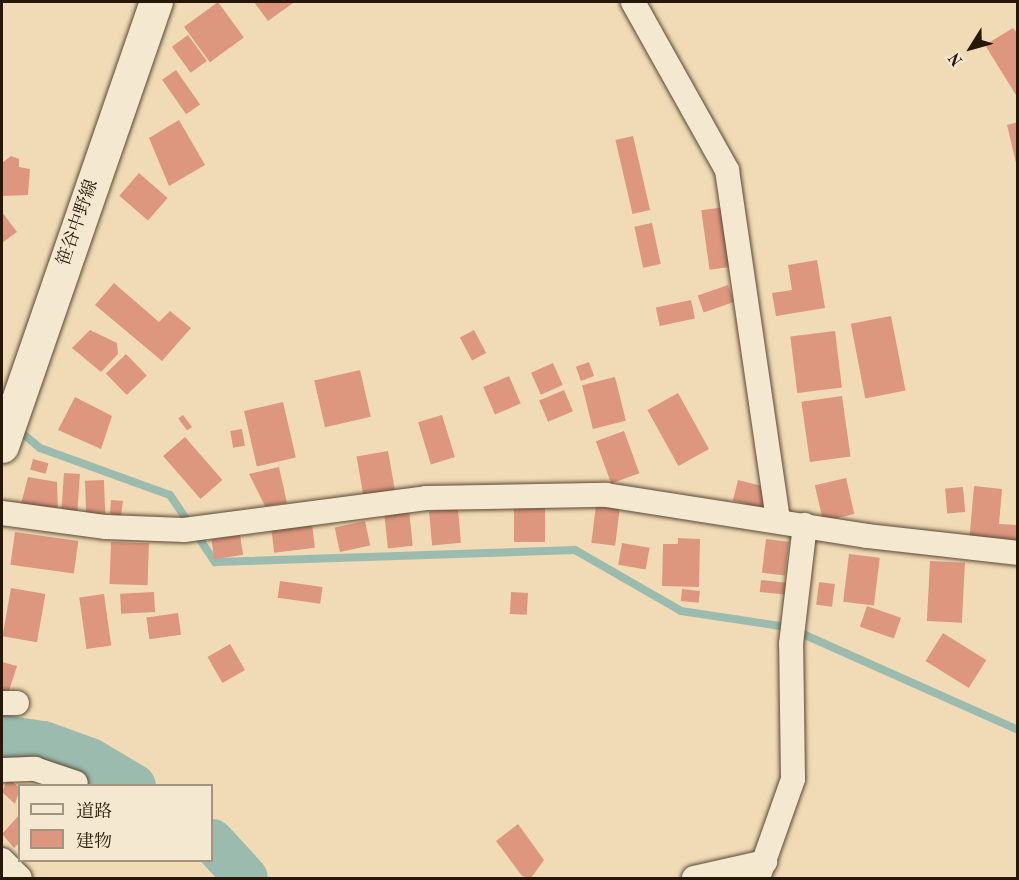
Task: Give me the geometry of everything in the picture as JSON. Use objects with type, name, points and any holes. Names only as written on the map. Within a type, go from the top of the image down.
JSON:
[{"type":"street","name":"笹谷中野線","points":[[2,444],[156,2]]},
{"type":"street","points":[[633,2],[727,170],[777,519]]},
{"type":"street","points":[[2,513],[106,527],[192,529],[426,498],[526,492],[606,495],[777,519],[804,525],[1017,553]]},
{"type":"street","points":[[693,879],[762,870],[793,779],[791,644],[804,525]]},
{"type":"street","points":[[2,771],[35,769],[76,783]]},
{"type":"street","points":[[2,860],[20,879]]},
{"type":"building","points":[[218,2],[244,38],[210,62],[184,27]]},
{"type":"building","points":[[254,2],[291,2],[293,3],[268,21]]},
{"type":"building","points":[[1013,28],[1018,34],[1016,95],[985,45]]},
{"type":"building","points":[[188,35],[207,61],[191,73],[172,47]]},
{"type":"building","points":[[176,70],[200,104],[186,114],[162,80]]},
{"type":"building","points":[[179,120],[205,165],[169,186],[149,138]]},
{"type":"building","points":[[1018,122],[1018,167],[1017,167],[1007,125]]},
{"type":"building","points":[[633,136],[650,210],[633,214],[615,140]]},
{"type":"building","points":[[11,156],[19,159],[19,167],[30,169],[28,195],[2,196],[2,163]]},
{"type":"building","points":[[139,173],[168,198],[148,221],[119,196]]},
{"type":"building","points":[[725,207],[733,266],[710,270],[701,210]]},
{"type":"building","points":[[2,212],[17,232],[2,243]]},
{"type":"building","points":[[652,223],[661,264],[643,268],[634,227]]},
{"type":"building","points":[[817,260],[825,308],[776,316],[772,293],[792,290],[788,265]]},
{"type":"building","points":[[114,283],[159,322],[170,311],[191,328],[162,361],[95,305]]},
{"type":"building","points":[[728,285],[734,302],[704,312],[698,295]]},
{"type":"building","points":[[691,300],[695,319],[660,326],[656,307]]},
{"type":"building","points":[[891,316],[906,391],[865,398],[851,324]]},
{"type":"building","points":[[90,330],[117,343],[118,354],[101,372],[72,348]]},
{"type":"building","points":[[474,330],[486,353],[472,360],[460,338]]},
{"type":"building","points":[[835,331],[842,388],[797,393],[790,336]]},
{"type":"building","points":[[126,354],[147,376],[127,395],[106,373]]},
{"type":"building","points":[[589,362],[594,376],[581,381],[576,367]]},
{"type":"building","points":[[553,363],[563,385],[541,395],[531,373]]},
{"type":"building","points":[[360,370],[371,417],[325,427],[314,381]]},
{"type":"building","points":[[509,376],[521,404],[495,415],[483,387]]},
{"type":"building","points":[[615,377],[626,421],[593,429],[582,385]]},
{"type":"building","points":[[564,390],[573,411],[548,422],[539,401]]},
{"type":"building","points":[[678,393],[709,449],[678,466],[647,410]]},
{"type":"building","points":[[842,396],[850,456],[810,462],[801,402]]},
{"type":"building","points":[[75,397],[112,416],[101,449],[58,430]]},
{"type":"building","points":[[283,402],[296,458],[257,467],[244,411]]},
{"type":"building","points":[[183,415],[192,427],[187,431],[178,419]]},
{"type":"building","points":[[442,415],[455,457],[431,464],[418,422]]},
{"type":"building","points":[[242,429],[245,446],[233,448],[230,431]]},
{"type":"building","points":[[624,431],[639,473],[611,484],[596,441]]},
{"type":"building","points":[[185,437],[222,480],[201,499],[163,456]]},
{"type":"building","points":[[388,451],[395,489],[363,495],[356,457]]},
{"type":"building","points":[[33,459],[48,463],[46,474],[30,470]]},
{"type":"building","points":[[279,467],[287,503],[265,506],[249,474]]},
{"type":"building","points":[[64,473],[80,474],[77,515],[61,514]]},
{"type":"building","points":[[28,477],[57,482],[58,514],[20,508]]},
{"type":"building","points":[[846,478],[854,514],[823,521],[815,485]]},
{"type":"building","points":[[104,480],[105,514],[86,515],[85,481]]},
{"type":"building","points":[[738,480],[767,487],[762,508],[733,500]]},
{"type":"building","points":[[974,486],[1002,489],[999,524],[1018,525],[1018,547],[969,543]]},
{"type":"building","points":[[963,487],[965,512],[947,513],[945,489]]},
{"type":"building","points":[[111,500],[123,501],[121,516],[110,514]]},
{"type":"building","points":[[596,505],[620,508],[615,546],[591,543]]},
{"type":"building","points":[[514,508],[545,508],[545,542],[514,542]]},
{"type":"building","points":[[458,509],[461,543],[432,545],[429,512]]},
{"type":"building","points":[[409,510],[413,546],[388,548],[384,513]]},
{"type":"building","points":[[365,521],[370,545],[340,552],[335,527]]},
{"type":"building","points":[[312,524],[315,548],[274,553],[271,529]]},
{"type":"building","points":[[15,532],[78,541],[74,574],[10,565]]},
{"type":"building","points":[[240,535],[243,555],[214,559],[211,540]]},
{"type":"building","points":[[678,538],[700,539],[699,587],[662,586],[663,544],[678,544]]},
{"type":"building","points":[[766,539],[789,542],[785,576],[762,573]]},
{"type":"building","points":[[111,542],[149,543],[148,585],[110,584]]},
{"type":"building","points":[[622,543],[650,548],[646,570],[618,565]]},
{"type":"building","points":[[849,554],[880,558],[874,605],[843,602]]},
{"type":"building","points":[[930,561],[965,563],[962,623],[927,621]]},
{"type":"building","points":[[761,580],[789,583],[788,595],[760,592]]},
{"type":"building","points":[[280,581],[323,587],[320,604],[278,598]]},
{"type":"building","points":[[819,582],[835,584],[832,607],[816,605]]},
{"type":"building","points":[[11,588],[45,594],[37,642],[2,636]]},
{"type":"building","points":[[682,589],[700,591],[699,603],[681,601]]},
{"type":"building","points":[[154,592],[155,612],[121,614],[120,594]]},
{"type":"building","points":[[511,592],[528,593],[527,615],[510,614]]},
{"type":"building","points":[[104,594],[111,645],[86,649],[79,597]]},
{"type":"building","points":[[867,606],[901,618],[894,639],[860,627]]},
{"type":"building","points":[[178,613],[181,635],[149,639],[146,617]]},
{"type":"building","points":[[943,633],[986,660],[969,688],[926,661]]},
{"type":"building","points":[[230,644],[245,670],[222,683],[207,657]]},
{"type":"building","points":[[2,662],[17,666],[8,694],[2,692]]},
{"type":"building","points":[[8,778],[18,786],[15,804],[2,792]]},
{"type":"building","points":[[18,816],[18,844],[14,848],[2,834]]},
{"type":"building","points":[[518,824],[544,860],[531,878],[522,876],[496,841]]},
{"type":"waterway","points":[[16,428],[40,448],[170,495],[215,562],[575,550],[681,611],[787,627],[1018,730]]},
{"type":"waterway","points":[[2,737],[43,743],[90,760],[131,784]]},
{"type":"waterway","points":[[213,842],[246,878]]}]
